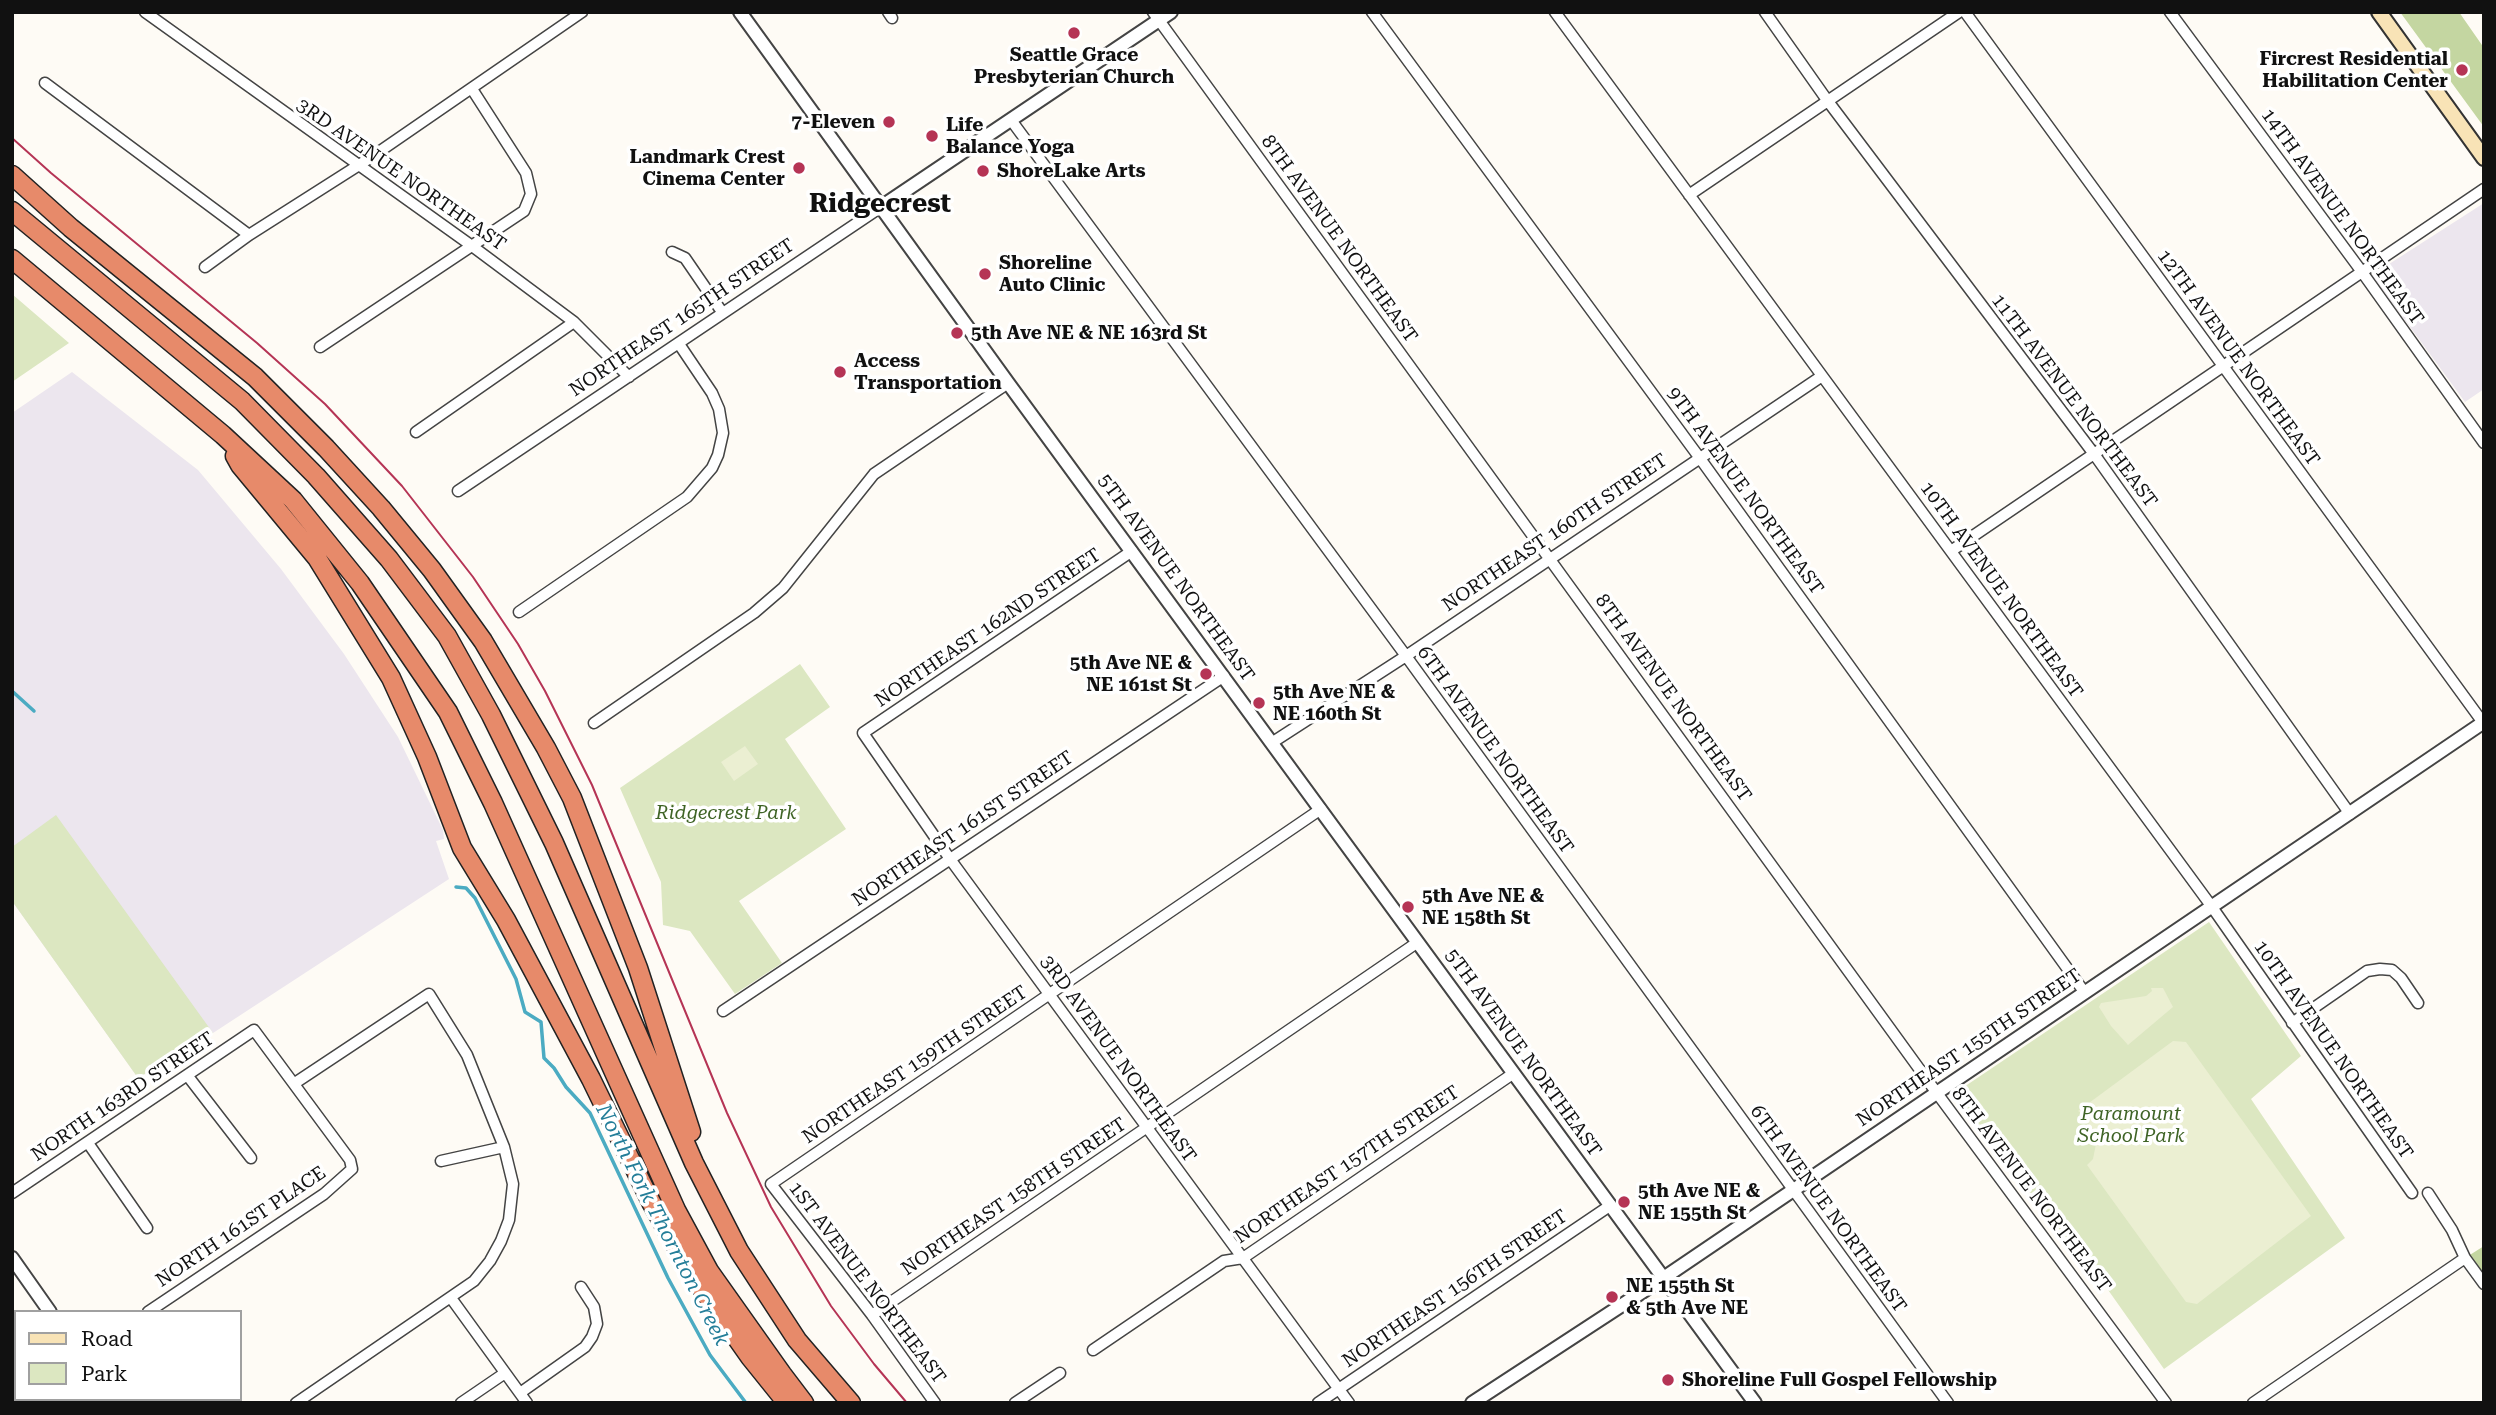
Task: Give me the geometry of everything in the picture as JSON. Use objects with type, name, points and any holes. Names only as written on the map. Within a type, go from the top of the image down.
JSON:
[{"type":"highway","points":[[12,175],[71,228],[255,377],[326,448],[423,559],[482,641],[547,748],[572,798],[638,968],[715,1204]]},
{"type":"highway","points":[[12,211],[242,401],[316,475],[389,559],[447,636],[491,715],[554,843],[694,1163],[739,1251],[797,1340],[851,1403]]},
{"type":"highway","points":[[12,259],[223,435],[292,500],[360,583],[448,712],[493,803],[676,1210],[709,1271],[804,1403]]},
{"type":"highway","points":[[223,435],[240,466],[317,558],[391,678],[419,737],[462,848],[506,920],[591,1079],[651,1202],[693,1276],[750,1357],[787,1403]]},
{"type":"main road","points":[[2379,12],[2484,158]]},
{"type":"street","name":"3RD AVENUE NORTHEAST","points":[[145,12],[472,246],[573,322],[629,377]]},
{"type":"street","points":[[205,267],[249,235],[472,89],[582,12]]},
{"type":"street","name":"5TH AVENUE NORTHEAST","points":[[740,12],[1008,383],[1755,1403]]},
{"type":"street","name":"NORTHEAST 165TH STREET","points":[[458,491],[1011,120],[1156,16],[1171,12]]},
{"type":"street","name":"9TH AVENUE NORTHEAST","points":[[1372,12],[1699,457],[2085,993]]},
{"type":"street","name":"10TH AVENUE NORTHEAST","points":[[1555,12],[2212,907],[2412,1193]]},
{"type":"street","name":"11TH AVENUE NORTHEAST","points":[[1765,12],[1827,100],[2094,454],[2350,814]]},
{"type":"street","points":[[1689,195],[1959,12]]},
{"type":"street","name":"12TH AVENUE NORTHEAST","points":[[1965,12],[2483,723]]},
{"type":"street","name":"14TH AVENUE NORTHEAST","points":[[2170,12],[2484,443]]},
{"type":"street","name":"8TH AVENUE NORTHEAST","points":[[1156,16],[1936,1093],[2166,1403]]},
{"type":"street","points":[[45,83],[249,235]]},
{"type":"street","points":[[320,347],[524,211],[531,194],[526,173],[472,89]]},
{"type":"street","name":"6TH AVENUE NORTHEAST","points":[[1011,120],[1406,656],[1948,1403]]},
{"type":"street","points":[[1951,551],[2484,189]]},
{"type":"street","points":[[672,252],[685,258],[722,312]]},
{"type":"street","points":[[416,432],[573,322]]},
{"type":"street","points":[[519,612],[687,497],[712,468],[722,443],[723,422],[712,393],[679,344]]},
{"type":"street","name":"NORTHEAST 160TH STREET","points":[[1273,742],[1406,656],[1822,376]]},
{"type":"street","points":[[594,723],[754,613],[783,588],[874,474],[1008,383]]},
{"type":"street","name":"NORTHEAST 162ND STREET","points":[[863,733],[1132,551]]},
{"type":"street","name":"NORTHEAST 161ST STREET","points":[[723,1011],[1224,676]]},
{"type":"street","name":"NORTHEAST 155TH STREET","points":[[1473,1403],[1665,1277],[2483,723]]},
{"type":"street","name":"3RD AVENUE NORTHEAST","points":[[863,733],[1049,996],[1349,1403]]},
{"type":"street","name":"NORTHEAST 159TH STREET","points":[[771,1184],[1321,809]]},
{"type":"street","name":"NORTHEAST 158TH STREET","points":[[872,1315],[1418,942]]},
{"type":"street","points":[[2292,1023],[2367,971],[2380,968],[2392,970],[2401,978],[2418,1003]]},
{"type":"street","points":[[295,1083],[429,994],[467,1055],[504,1147],[513,1184],[509,1220],[490,1261],[474,1280],[296,1403]]},
{"type":"street","name":"NORTH 163RD STREET","points":[[12,1193],[254,1030],[295,1083]]},
{"type":"street","name":"NORTHEAST 157TH STREET","points":[[1093,1350],[1224,1261],[1243,1258],[1514,1073]]},
{"type":"street","points":[[187,1075],[251,1158]]},
{"type":"street","name":"NORTH 161ST PLACE","points":[[151,1310],[324,1195],[352,1168],[350,1160],[295,1083]]},
{"type":"street","points":[[88,1143],[147,1228]]},
{"type":"street","points":[[441,1161],[504,1147]]},
{"type":"street","name":"1ST AVENUE NORTHEAST","points":[[771,1184],[872,1315],[935,1403]]},
{"type":"street","points":[[2428,1193],[2452,1230],[2465,1258],[2484,1284]]},
{"type":"street","name":"NORTHEAST 156TH STREET","points":[[1318,1403],[1611,1205]]},
{"type":"street","points":[[12,1258],[49,1310]]},
{"type":"street","points":[[2253,1403],[2465,1258]]},
{"type":"street","points":[[520,1393],[585,1347],[592,1337],[597,1324],[593,1307],[581,1287]]},
{"type":"street","points":[[451,1298],[527,1403]]},
{"type":"street","points":[[461,1403],[505,1373]]},
{"type":"street","points":[[1015,1403],[1060,1373]]},
{"type":"shaded area","points":[[2484,203],[2484,389],[2465,402],[2372,275]]},
{"type":"shaded area","points":[[72,372],[198,470],[281,569],[344,654],[398,737],[443,830],[444,839],[436,841],[449,879],[213,1033],[138,1078],[12,901],[12,413]]},
{"type":"green space","name":"Fircrest Residential Habilitation Center","points":[[2400,12],[2459,12],[2484,48],[2484,127]]},
{"type":"green space","points":[[12,294],[69,343],[12,382]]},
{"type":"green space","name":"Ridgecrest Park","points":[[800,664],[830,707],[785,739],[846,829],[739,901],[782,963],[735,994],[690,931],[663,925],[661,882],[620,788]]},
{"type":"green space","points":[[745,746],[758,764],[734,781],[721,762]]},
{"type":"green space","points":[[56,815],[213,1033],[138,1078],[12,901],[12,847]]},
{"type":"green space","name":"Paramount School Park","points":[[2209,922],[2301,1056],[2251,1099],[2345,1238],[2164,1369],[2089,1263],[2018,1183],[1952,1095]]},
{"type":"green space","points":[[2151,988],[2163,988],[2173,1007],[2128,1045],[2099,1007],[2101,1003],[2146,996],[2152,991]]},
{"type":"green space","points":[[2173,1041],[2186,1042],[2311,1216],[2197,1304],[2186,1302],[2087,1165],[2093,1159],[2096,1144],[2086,1116],[2078,1111]]},
{"type":"green space","points":[[2484,1246],[2484,1284],[2465,1258]]},
{"type":"waterway","name":"North Fork Thornton Creek","points":[[12,691],[34,711]]},
{"type":"waterway","name":"North Fork Thornton Creek","points":[[456,887],[466,888],[475,898],[516,979],[525,1012],[541,1022],[544,1058],[590,1113],[668,1278],[710,1355],[746,1403]]},
{"type":"tram line","points":[[12,138],[257,343],[325,404],[402,486],[473,577],[518,644],[545,691],[592,785],[727,1113],[771,1207],[831,1306],[907,1403]]},
{"type":"place","name":"Seattle Grace Presbyterian Church","points":[[1074,33]]},
{"type":"place","name":"Fircrest Residential Habilitation Center","points":[[2462,70]]},
{"type":"place","name":"7-Eleven","points":[[889,122]]},
{"type":"place","name":"Life Balance Yoga","points":[[932,136]]},
{"type":"place","name":"Landmark Crest Cinema Center","points":[[799,168]]},
{"type":"place","name":"ShoreLake Arts","points":[[983,171]]},
{"type":"place","name":"Shoreline Auto Clinic","points":[[985,274]]},
{"type":"place","name":"5th Ave NE & NE 163rd St","points":[[957,333]]},
{"type":"place","name":"Access Transportation","points":[[840,372]]},
{"type":"place","name":"5th Ave NE & NE 161st St","points":[[1206,674]]},
{"type":"place","name":"5th Ave NE & NE 160th St","points":[[1259,703]]},
{"type":"place","name":"5th Ave NE & NE 158th St","points":[[1408,907]]},
{"type":"place","name":"5th Ave NE & NE 155th St","points":[[1624,1202]]},
{"type":"place","name":"NE 155th St & 5th Ave NE","points":[[1612,1297]]},
{"type":"place","name":"Shoreline Full Gospel Fellowship","points":[[1668,1380]]},
{"type":"district","name":"Ridgecrest","points":[[880,204]]}]
